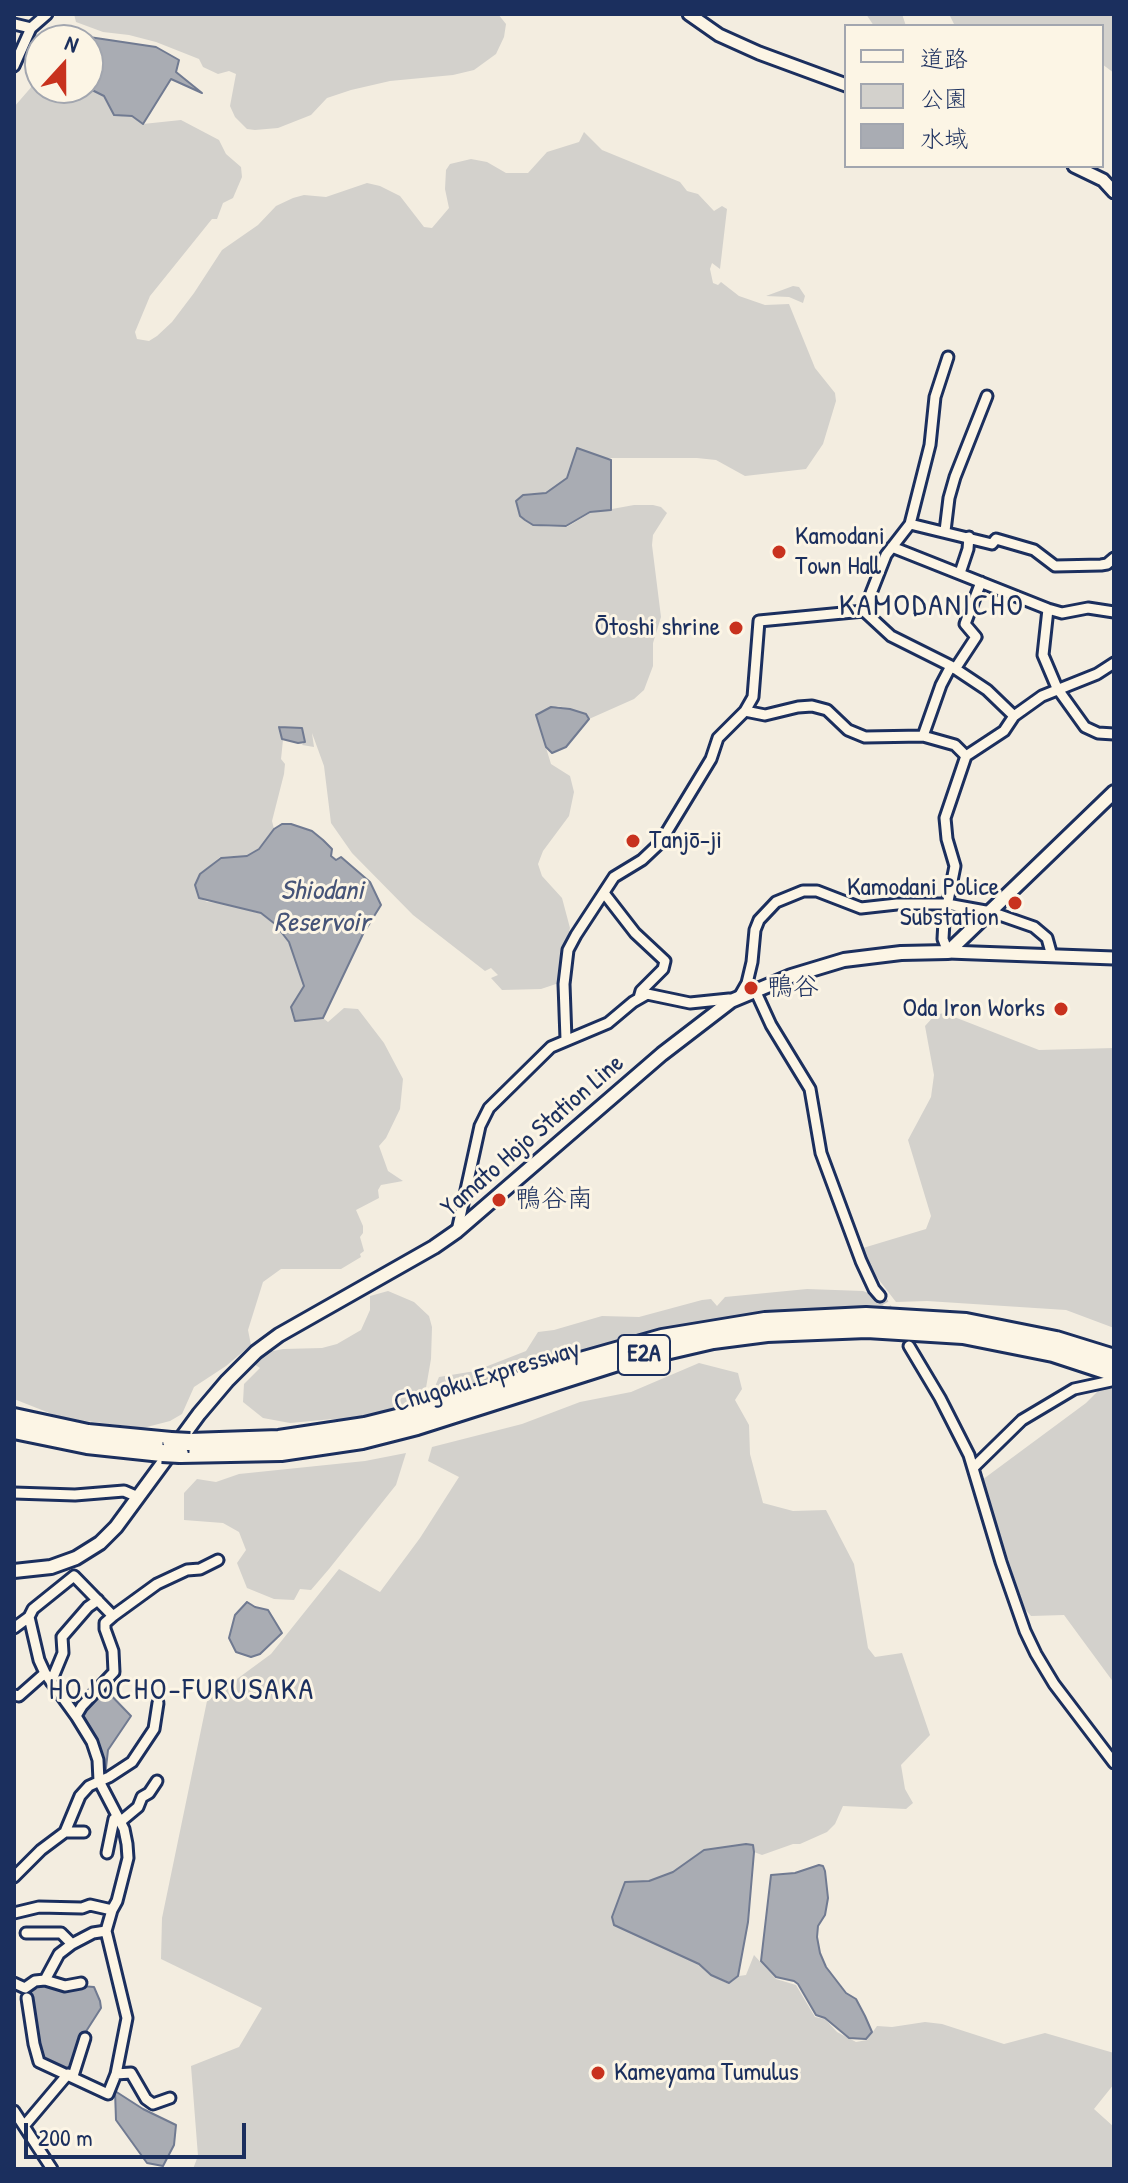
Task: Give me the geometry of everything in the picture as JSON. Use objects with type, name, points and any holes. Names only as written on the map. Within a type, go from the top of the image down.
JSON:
[{"type":"highway","name":"Chugoku Expressway","points":[[14,1417],[176,1448],[279,1439],[365,1426],[417,1413],[662,1338],[765,1321],[866,1316],[966,1322],[1056,1340],[1114,1358]]},
{"type":"highway","name":"Chugoku Expressway","points":[[14,1430],[87,1445],[281,1452],[362,1440],[417,1426],[618,1362],[713,1340],[767,1333],[867,1329],[963,1335],[1053,1353],[1113,1377]]},
{"type":"main road","points":[[948,952],[1114,792]]},
{"type":"main road","name":"Yamato Hojo Station Line","points":[[14,1571],[51,1567],[76,1558],[100,1543],[199,1414],[256,1352],[279,1335],[457,1231],[662,1054],[735,999],[791,976],[844,960],[901,953],[948,952]]},
{"type":"street","points":[[689,14],[719,35],[844,84]]},
{"type":"street","points":[[14,66],[24,44]]},
{"type":"street","points":[[1078,168],[1103,180],[1114,192]]},
{"type":"street","points":[[864,611],[886,555],[910,524],[930,445],[935,397],[948,357]]},
{"type":"street","points":[[945,531],[955,477],[987,396]]},
{"type":"street","points":[[910,524],[992,544],[996,539],[1034,550],[1055,566],[1107,564],[1114,558]]},
{"type":"street","points":[[960,573],[969,537]]},
{"type":"street","points":[[892,547],[1048,609],[1062,613],[1088,608],[1114,612]]},
{"type":"street","points":[[923,736],[941,685],[976,637],[965,624],[981,582]]},
{"type":"street","points":[[1048,609],[1043,655],[1057,688],[1085,727],[1098,733],[1114,734]]},
{"type":"street","points":[[566,1039],[564,984],[568,950],[614,877],[642,860],[660,843],[711,759],[718,738],[745,711],[753,697],[759,621],[864,611],[891,636],[953,668],[999,699],[1014,716]]},
{"type":"street","points":[[1114,663],[1097,674],[1057,688],[1014,716],[1004,731],[966,756],[945,818],[955,866],[943,939],[948,952],[1114,958]]},
{"type":"street","points":[[745,711],[765,715],[812,706],[827,710],[848,730],[865,737],[923,736],[955,745],[966,756]]},
{"type":"street","points":[[457,1231],[480,1126],[489,1108],[541,1056],[566,1039],[608,1023],[639,998],[652,994],[690,1003],[735,999],[747,983],[759,920],[770,906],[786,896],[817,891],[861,908],[947,904],[991,912],[1034,927],[1047,938],[1052,956]]},
{"type":"street","points":[[604,893],[635,933],[665,961],[663,969],[641,991],[639,998]]},
{"type":"street","points":[[755,990],[771,1025],[810,1089],[821,1153],[861,1261],[880,1296]]},
{"type":"street","points":[[909,1346],[958,1432],[973,1468],[1025,1631],[1054,1684],[1114,1763]]},
{"type":"street","points":[[973,1468],[1022,1420],[1074,1389],[1113,1377]]},
{"type":"street","points":[[14,1493],[75,1495],[124,1491],[138,1497]]},
{"type":"street","points":[[76,1716],[114,1672],[113,1651],[105,1623],[157,1584],[218,1560]]},
{"type":"street","points":[[14,1628],[74,1576],[113,1616]]},
{"type":"street","points":[[14,1695],[19,1696],[48,1677],[63,1653],[62,1637],[98,1600]]},
{"type":"street","points":[[27,1998],[39,2062],[108,2094],[116,2074],[127,2018],[106,1931],[128,1858],[127,1844],[99,1781],[98,1760],[92,1742],[39,1660],[29,1617]]},
{"type":"street","points":[[14,1877],[65,1832],[80,1796],[89,1786],[132,1762],[154,1729],[158,1703]]},
{"type":"street","points":[[100,1816],[117,1819],[138,1807],[142,1797],[157,1781]]},
{"type":"street","points":[[107,1853],[117,1819]]},
{"type":"street","points":[[65,1832],[81,1832],[79,1844]]},
{"type":"street","points":[[14,1859],[22,1869]]},
{"type":"street","points":[[14,1913],[39,1907],[82,1908],[90,1905],[112,1910]]},
{"type":"street","points":[[45,1980],[59,1954],[93,1933],[106,1931]]},
{"type":"street","points":[[26,1933],[61,1933],[72,1944]]},
{"type":"street","points":[[14,1983],[25,1988],[35,1981],[45,1980],[65,1986],[81,1983]]},
{"type":"street","points":[[24,2126],[70,2075],[85,2038]]},
{"type":"street","points":[[116,2074],[131,2073],[146,2099],[153,2104],[170,2098]]},
{"type":"street","points":[[14,2111],[52,2169]]},
{"type":"green space","points":[[74,14],[498,14],[506,24],[496,54],[474,70],[390,81],[351,90],[327,98],[311,115],[278,128],[255,130],[247,129],[235,117],[230,106],[236,74],[229,71],[218,74],[203,67],[199,59],[156,42],[104,32],[104,24],[76,22]]},
{"type":"green space","points":[[866,14],[902,14],[905,24],[873,24]]},
{"type":"green space","points":[[949,14],[1114,14],[1114,73],[1104,66],[1104,24],[954,24]]},
{"type":"green space","points":[[24,95],[24,104],[104,104],[104,98],[114,115],[132,117],[143,124],[181,120],[219,140],[226,154],[241,167],[242,177],[233,198],[223,203],[217,219],[212,219],[150,296],[135,332],[137,339],[149,341],[157,336],[194,293],[222,250],[258,225],[276,206],[293,198],[304,195],[326,197],[367,183],[400,196],[424,227],[432,228],[449,208],[445,189],[446,170],[450,164],[471,159],[487,162],[506,173],[528,173],[547,152],[579,142],[584,132],[602,150],[680,182],[687,191],[698,194],[714,211],[722,206],[727,209],[720,269],[712,263],[710,269],[713,283],[718,285],[721,282],[739,296],[765,305],[789,304],[815,368],[835,393],[836,401],[823,444],[806,469],[745,476],[716,460],[606,458],[578,448],[567,478],[546,493],[523,494],[516,501],[520,516],[525,520],[533,525],[549,527],[567,527],[590,513],[634,505],[653,505],[667,513],[653,535],[661,617],[653,643],[653,666],[644,690],[634,699],[589,719],[582,713],[558,706],[536,715],[551,764],[570,776],[574,792],[569,816],[543,851],[538,864],[542,876],[562,898],[570,928],[560,964],[559,983],[541,989],[502,990],[491,978],[498,975],[491,968],[485,971],[413,915],[352,853],[331,823],[324,766],[312,733],[314,747],[302,745],[305,741],[302,728],[279,727],[283,740],[281,759],[285,764],[272,821],[274,829],[259,848],[247,856],[220,857],[200,874],[195,886],[199,898],[207,902],[261,914],[289,942],[304,986],[291,1007],[295,1021],[323,1018],[328,1022],[344,1008],[358,1009],[384,1043],[403,1079],[400,1109],[379,1146],[388,1171],[403,1181],[381,1185],[379,1198],[356,1210],[363,1226],[360,1237],[364,1251],[361,1257],[341,1269],[281,1269],[263,1282],[248,1330],[251,1345],[194,1387],[182,1414],[170,1421],[143,1428],[62,1418],[14,1399],[14,107]]},
{"type":"green space","points":[[793,286],[799,287],[805,296],[803,303],[789,297],[766,296]]},
{"type":"green space","points":[[944,1013],[1039,1050],[1114,1048],[1114,1328],[1066,1310],[927,1301],[896,1302],[869,1267],[863,1248],[926,1229],[931,1216],[908,1140],[931,1097],[934,1075],[925,1026],[935,1015]]},
{"type":"green space","points":[[807,1289],[863,1291],[873,1295],[888,1310],[428,1403],[439,1377],[475,1371],[526,1351],[538,1332],[602,1316],[639,1317],[702,1300],[711,1299],[717,1306],[725,1297]]},
{"type":"green space","points":[[388,1291],[414,1302],[429,1316],[432,1327],[431,1359],[423,1405],[363,1421],[333,1419],[290,1423],[263,1418],[243,1402],[244,1384],[260,1368],[251,1362],[263,1353],[337,1344],[361,1330],[370,1310],[370,1296]]},
{"type":"green space","points":[[699,1363],[738,1373],[742,1389],[735,1400],[749,1425],[750,1454],[763,1503],[793,1511],[826,1510],[854,1564],[868,1648],[875,1657],[902,1653],[930,1735],[901,1765],[905,1789],[913,1803],[906,1809],[843,1806],[835,1824],[827,1832],[762,1855],[754,1852],[753,1845],[747,1844],[703,1850],[673,1872],[649,1881],[625,1882],[612,1917],[614,1925],[699,1964],[711,1975],[729,1984],[746,1975],[754,1955],[776,1979],[796,1985],[815,2017],[825,2019],[837,2032],[856,2042],[867,2040],[877,2026],[925,2022],[942,2024],[1004,2044],[1045,2033],[1114,2053],[1114,2084],[1094,2109],[1114,2127],[1114,2169],[193,2169],[198,2156],[191,2066],[239,2047],[262,2008],[161,1959],[162,1918],[207,1701],[271,1654],[339,1569],[380,1592],[459,1477],[428,1461],[432,1447],[522,1424],[580,1402],[631,1392]]},
{"type":"green space","points":[[1103,1386],[1114,1390],[1114,1683],[1064,1615],[1031,1616],[1024,1608],[982,1480],[1086,1403]]},
{"type":"green space","points":[[406,1453],[396,1485],[311,1590],[300,1589],[294,1600],[274,1599],[247,1588],[237,1563],[246,1550],[239,1532],[223,1523],[184,1520],[184,1493],[197,1479],[216,1482],[239,1474],[365,1461]]},
{"type":"water","points":[[104,39],[156,47],[179,60],[176,72],[202,93],[171,79],[143,124],[132,116],[114,115],[104,96]]},
{"type":"water","points":[[577,448],[611,460],[611,510],[590,512],[566,526],[533,525],[525,520],[520,516],[516,501],[523,495],[546,493],[567,478]]},
{"type":"water","points":[[551,707],[586,714],[589,719],[566,747],[552,753],[546,747],[536,715]]},
{"type":"water","points":[[279,727],[302,728],[305,742],[282,739]]},
{"type":"water","name":"Shiodani Reservoir","points":[[282,824],[312,831],[323,840],[332,849],[331,856],[336,860],[341,857],[370,882],[381,905],[363,934],[323,1018],[295,1021],[291,1007],[304,986],[289,942],[275,924],[261,913],[199,898],[195,885],[200,874],[221,858],[247,856],[259,849],[274,829]]},
{"type":"water","points":[[247,1602],[268,1610],[282,1633],[260,1654],[251,1657],[236,1652],[229,1638],[235,1615]]},
{"type":"water","points":[[104,1688],[131,1716],[108,1750],[105,1777],[101,1777],[82,1715]]},
{"type":"water","points":[[753,1845],[754,1852],[748,1922],[738,1976],[729,1983],[711,1975],[699,1964],[614,1925],[612,1917],[625,1882],[649,1881],[673,1872],[704,1850]]},
{"type":"water","points":[[819,1865],[825,1871],[828,1898],[825,1915],[818,1926],[820,1953],[826,1967],[846,1993],[856,1999],[872,2032],[866,2039],[849,2038],[825,2018],[816,2015],[798,1984],[776,1977],[761,1961],[771,1875],[795,1873]]},
{"type":"water","points":[[43,1983],[94,1987],[100,2001],[101,2008],[85,2033],[70,2070],[46,2062],[36,2039],[30,1991]]},
{"type":"water","points":[[115,2091],[176,2125],[174,2145],[163,2166],[147,2163],[116,2120]]},
{"type":"tunnel","points":[[880,1296],[893,1318]]},
{"type":"place","name":"Kamodani Town Hall","points":[[779,552]]},
{"type":"place","name":"Ōtoshi shrine","points":[[736,628]]},
{"type":"place","name":"Tanjō-ji","points":[[633,841]]},
{"type":"place","name":"Kamodani Police Substation","points":[[1015,903]]},
{"type":"place","name":"鴨谷","points":[[751,988]]},
{"type":"place","name":"Oda Iron Works","points":[[1061,1009]]},
{"type":"place","name":"鴨谷南","points":[[499,1200]]},
{"type":"place","name":"Kameyama Tumulus","points":[[598,2073]]},
{"type":"district","name":"KAMODANICHO","points":[[932,607]]},
{"type":"district","name":"HOJOCHO-FURUSAKA","points":[[182,1691]]}]
